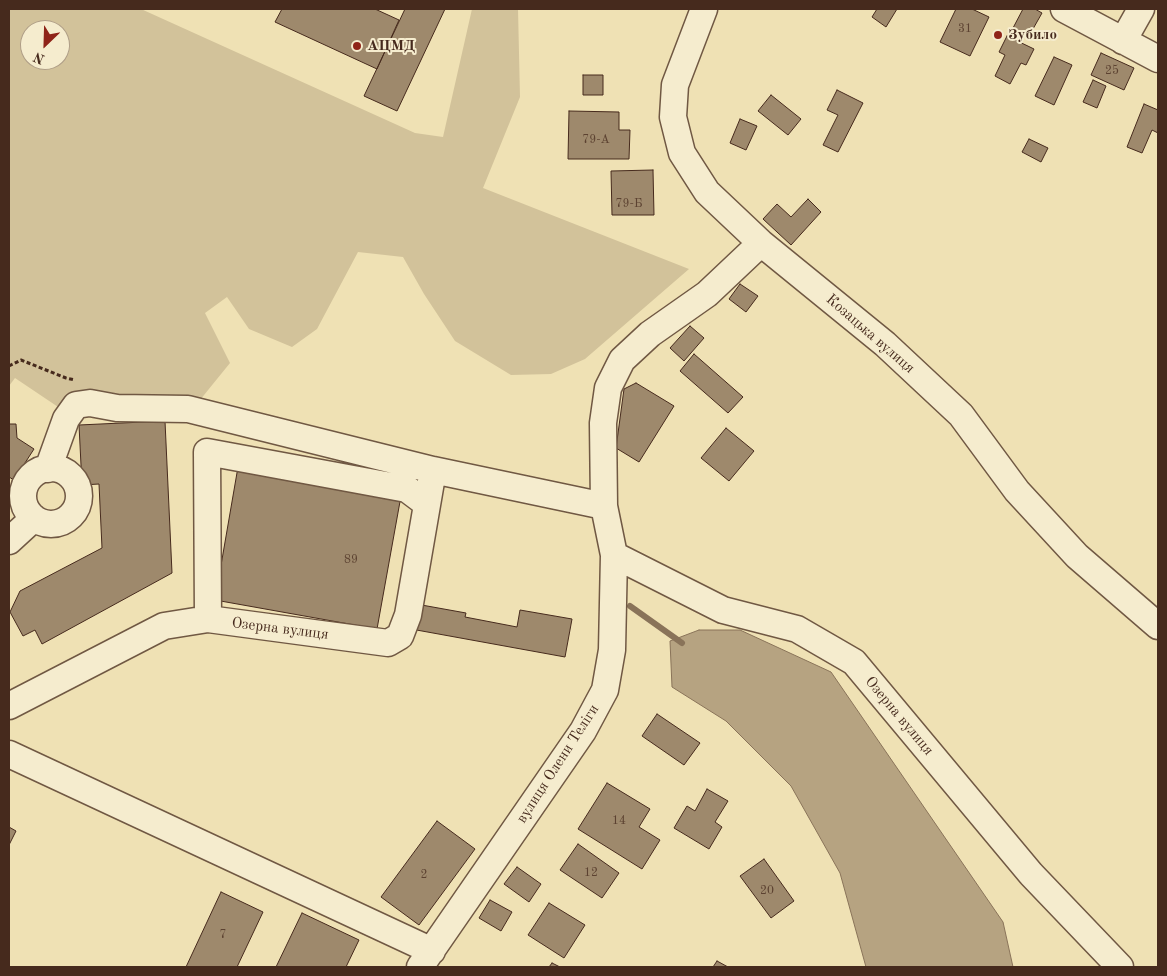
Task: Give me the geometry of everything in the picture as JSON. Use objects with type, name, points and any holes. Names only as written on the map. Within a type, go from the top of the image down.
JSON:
[{"type":"street","name":"Козацька вулиця","points":[[704,9],[675,85],[673,117],[682,153],[707,192],[761,243],[884,344],[962,415],[1017,491],[1077,556],[1158,626]]},
{"type":"street","points":[[1064,9],[1158,59]]},
{"type":"street","points":[[1123,41],[1141,9]]},
{"type":"street","name":"вулиця Олени Теліги","points":[[426,959],[584,730],[605,690],[612,650],[614,555],[604,506],[604,423],[608,388],[622,360],[650,334],[707,294],[761,243]]},
{"type":"street","points":[[48,468],[66,419],[76,405],[90,403],[117,408],[188,409],[433,470],[604,506]]},
{"type":"street","points":[[208,619],[207,452],[408,489],[427,504]]},
{"type":"street","points":[[48,468],[66,472],[78,487],[80,496],[74,513],[59,523],[41,522],[34,518],[27,511],[24,502],[23,493],[26,484],[32,476],[48,468]]},
{"type":"street","name":"Озерна вулиця","points":[[11,700],[164,626],[208,619],[388,642],[400,636],[408,615],[433,470]]},
{"type":"street","points":[[9,541],[34,518]]},
{"type":"street","name":"Озерна вулиця","points":[[614,555],[723,610],[797,629],[854,662],[1031,874],[1081,924],[1120,967]]},
{"type":"street","points":[[9,754],[426,959]]},
{"type":"shaded area","points":[[9,9],[141,9],[415,133],[443,137],[472,9],[518,9],[520,97],[483,188],[689,269],[585,359],[551,374],[511,375],[455,341],[424,294],[403,257],[358,252],[317,329],[292,347],[249,329],[227,297],[205,313],[230,363],[187,416],[70,415],[15,378],[9,386]]},
{"type":"shaded area","points":[[699,630],[740,630],[831,672],[1003,922],[1013,967],[866,967],[840,873],[791,786],[726,721],[672,687],[670,641]]},
{"type":"building","name":"АЦМД","points":[[282,9],[375,9],[399,20],[377,69],[275,22]]},
{"type":"building","points":[[405,9],[445,9],[397,111],[364,96]]},
{"type":"building","points":[[877,9],[897,9],[886,27],[872,17]]},
{"type":"building","points":[[956,9],[972,9],[989,17],[970,56],[940,42]]},
{"type":"building","points":[[1023,9],[1035,9],[1042,13],[1029,36],[1013,28]]},
{"type":"building","points":[[1007,36],[1034,49],[1026,65],[1021,63],[1010,84],[995,76],[1005,55],[999,52]]},
{"type":"building","points":[[1101,53],[1134,68],[1124,90],[1091,75]]},
{"type":"building","points":[[1054,57],[1072,65],[1054,105],[1035,96]]},
{"type":"building","points":[[583,75],[603,75],[603,95],[583,95]]},
{"type":"building","points":[[1093,80],[1106,86],[1097,108],[1083,102]]},
{"type":"building","points":[[837,90],[863,103],[838,152],[823,145],[838,115],[827,110]]},
{"type":"building","points":[[771,95],[801,119],[788,135],[758,111]]},
{"type":"building","points":[[1144,104],[1158,110],[1158,133],[1152,130],[1142,153],[1127,147]]},
{"type":"building","points":[[569,111],[619,112],[619,130],[630,130],[629,159],[568,159]]},
{"type":"building","points":[[740,119],[757,126],[746,150],[730,143]]},
{"type":"building","points":[[1029,139],[1048,148],[1041,162],[1022,152]]},
{"type":"building","points":[[653,170],[654,215],[612,215],[611,171]]},
{"type":"building","points":[[808,199],[821,212],[791,245],[763,219],[777,204],[791,217]]},
{"type":"building","points":[[740,284],[758,296],[746,312],[729,299]]},
{"type":"building","points":[[690,326],[704,338],[684,361],[670,348]]},
{"type":"building","points":[[694,354],[743,397],[728,413],[680,371]]},
{"type":"building","points":[[636,383],[674,406],[639,462],[616,448],[624,389]]},
{"type":"building","points":[[165,421],[172,573],[42,644],[35,630],[23,636],[10,612],[20,591],[102,548],[99,484],[82,485],[79,425]]},
{"type":"building","points":[[9,424],[16,424],[17,438],[34,449],[14,480],[9,477]]},
{"type":"building","points":[[726,428],[754,451],[729,481],[701,458]]},
{"type":"building","points":[[238,467],[401,496],[377,629],[215,600]]},
{"type":"building","points":[[416,604],[466,613],[465,617],[517,627],[520,610],[572,619],[565,657],[411,629]]},
{"type":"building","points":[[657,714],[700,743],[684,765],[642,736]]},
{"type":"building","points":[[607,783],[650,809],[639,827],[660,840],[642,869],[578,829]]},
{"type":"building","points":[[707,789],[728,801],[715,822],[722,827],[709,849],[674,828],[687,806],[695,811]]},
{"type":"building","points":[[437,821],[475,849],[419,925],[381,897]]},
{"type":"building","points":[[9,827],[16,831],[9,845]]},
{"type":"building","points":[[578,844],[619,873],[602,898],[560,870]]},
{"type":"building","points":[[764,859],[794,901],[771,918],[740,876]]},
{"type":"building","points":[[517,867],[541,884],[529,902],[504,884]]},
{"type":"building","points":[[221,892],[263,912],[237,967],[186,967]]},
{"type":"building","points":[[490,900],[512,912],[501,931],[479,918]]},
{"type":"building","points":[[549,903],[585,925],[564,958],[528,935]]},
{"type":"building","points":[[302,913],[359,940],[346,967],[276,967]]},
{"type":"building","points":[[717,961],[728,967],[713,967]]},
{"type":"building","points":[[552,963],[560,967],[549,967]]},
{"type":"waterway","points":[[630,606],[682,643]]},
{"type":"place","name":"Зубило","points":[[998,35]]},
{"type":"place","name":"АЦМД","points":[[357,46]]}]
